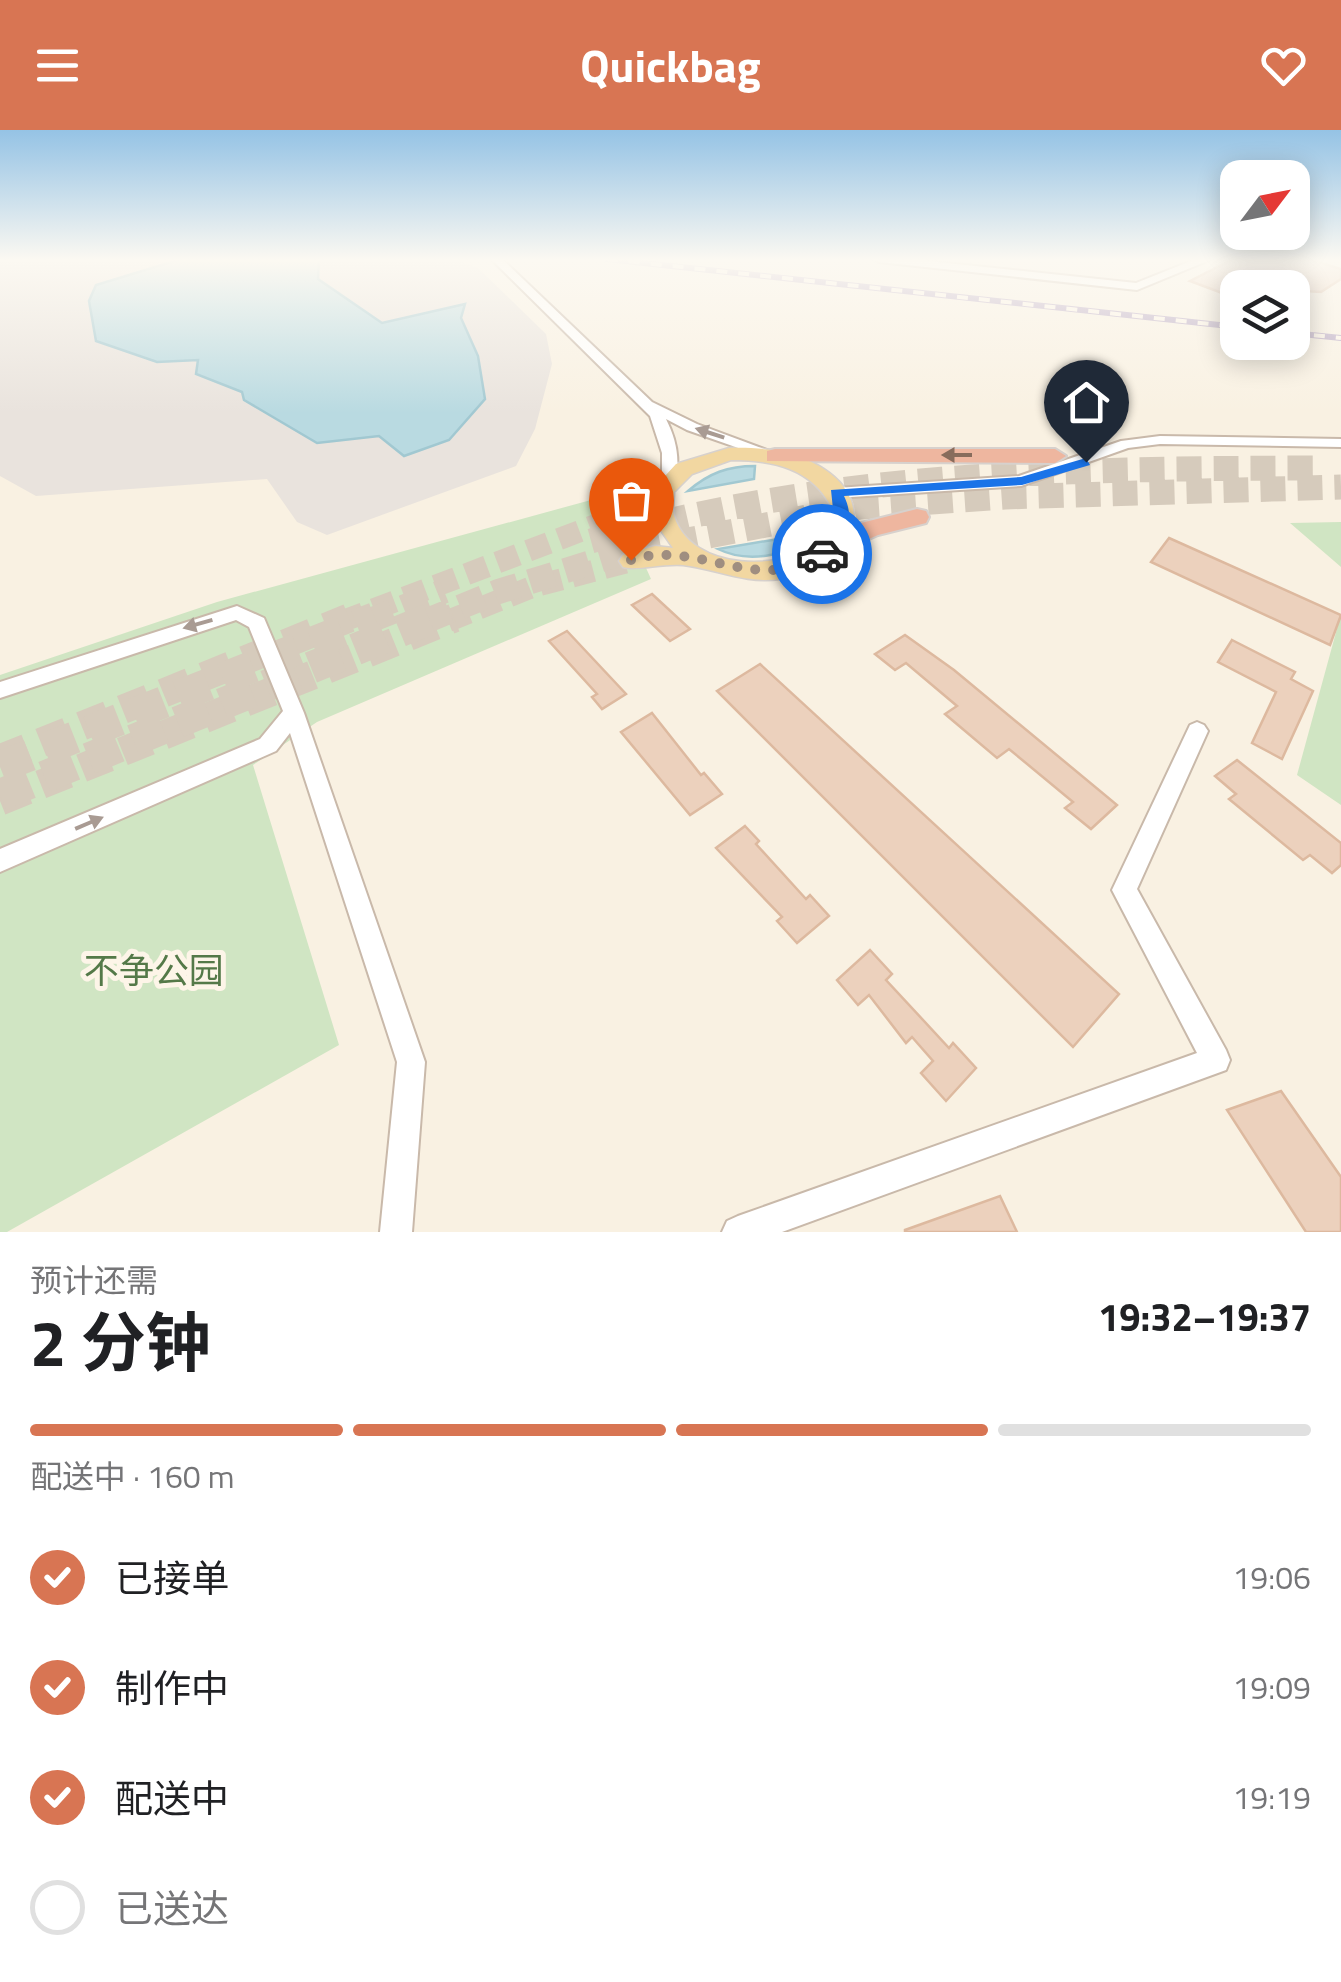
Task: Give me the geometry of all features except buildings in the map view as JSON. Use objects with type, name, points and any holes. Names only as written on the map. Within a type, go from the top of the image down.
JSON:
[{"type":"highway","points":[[775,456],[1055,456]]},
{"type":"highway","points":[[830,547],[882,525],[918,517]]},
{"type":"main road","points":[[612,518],[663,492],[679,473],[716,456],[775,456],[817,474],[836,493],[844,518],[830,547],[814,559],[780,570],[747,571],[655,554],[631,560]]},
{"type":"main road","points":[[663,492],[660,512],[664,526],[678,545],[701,560]]},
{"type":"street","points":[[553,310],[649,405],[668,438],[670,476],[663,492]]},
{"type":"street","points":[[649,405],[692,427],[775,456]]},
{"type":"street","points":[[836,493],[1022,481],[1126,444],[1160,440],[1341,443]]},
{"type":"street","points":[[0,690],[236,613],[257,623],[294,713],[411,1062],[396,1232]]},
{"type":"street","points":[[0,861],[268,745],[294,713]]},
{"type":"street","points":[[738,1232],[1216,1060],[1124,890],[1197,731]]},
{"type":"shaded area","points":[[0,310],[522,310],[546,334],[552,364],[535,429],[516,466],[327,535],[297,522],[267,479],[36,496],[0,476]]},
{"type":"green space","name":"不争公园","points":[[613,494],[651,579],[317,722],[253,765],[339,1045],[7,1232],[0,1232],[0,675],[217,602]]},
{"type":"green space","points":[[1341,522],[1341,567],[1290,523]]},
{"type":"green space","points":[[1341,614],[1341,805],[1297,775]]},
{"type":"water","points":[[91,310],[364,310],[382,323],[437,310],[463,310],[461,318],[478,356],[485,399],[449,440],[404,456],[379,436],[317,443],[244,400],[242,392],[196,374],[198,360],[157,362],[96,341]]},
{"type":"water","points":[[755,466],[754,479],[688,491],[719,472]]},
{"type":"water","points":[[808,534],[790,549],[766,556],[741,556],[718,549]]},
{"type":"tunnel","points":[[591,541],[682,518],[861,487],[1038,473],[1313,468]]},
{"type":"tunnel","points":[[426,621],[497,592],[625,552],[860,507],[1005,497],[1341,487]]},
{"type":"tunnel","points":[[343,621],[612,519]]},
{"type":"tunnel","points":[[448,621],[532,587],[631,561]]},
{"type":"tunnel","points":[[369,621],[444,591]]},
{"type":"tunnel","points":[[0,759],[349,618]]},
{"type":"tunnel","points":[[0,767],[375,618]]},
{"type":"tunnel","points":[[0,795],[432,618]]},
{"type":"tunnel","points":[[0,801],[454,618]]},
{"type":"railway","points":[[1084,310],[1220,325]]},
{"type":"railway","points":[[1310,335],[1341,338]]},
{"type":"way so far","points":[[631,560],[655,554],[690,556],[727,568],[762,572],[797,566],[822,554]]},
{"type":"route","points":[[822,554],[842,529],[843,508],[836,493],[1022,481],[1086,462]]}]
